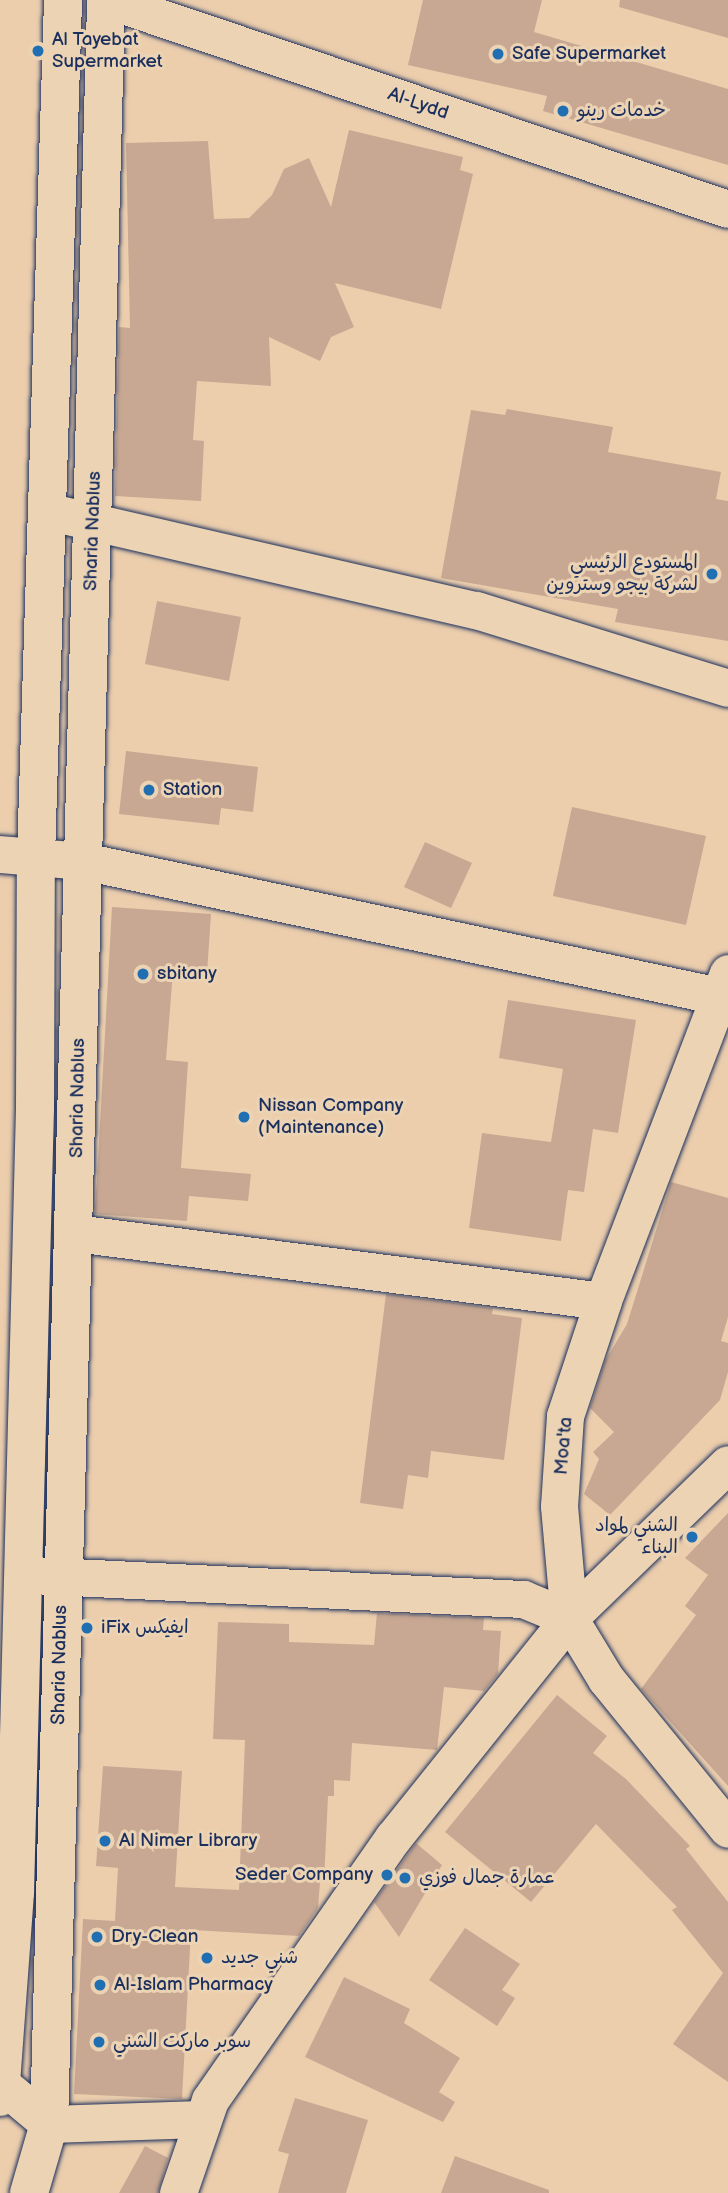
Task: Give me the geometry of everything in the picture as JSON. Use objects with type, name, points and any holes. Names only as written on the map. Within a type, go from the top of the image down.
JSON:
[{"type":"main road","name":"Sharia Nablus","points":[[1,2087],[15,1893],[23,1574],[18,855],[50,512],[63,0]]},
{"type":"main road","name":"Sharia Nablus","points":[[29,2193],[49,2123],[107,0]]},
{"type":"street","name":"Al-Lydd","points":[[107,0],[728,209]]},
{"type":"street","points":[[50,512],[94,519],[476,610],[728,688]]},
{"type":"street","points":[[18,855],[83,861],[725,989]]},
{"type":"street","name":"Moa'ta","points":[[569,1618],[559,1506],[565,1416],[603,1301],[725,989]]},
{"type":"street","points":[[75,1233],[603,1301]]},
{"type":"street","points":[[178,2193],[201,2119],[225,2078],[393,1838],[569,1618],[728,1464]]},
{"type":"street","points":[[23,1574],[523,1599],[569,1618],[606,1679],[728,1829]]},
{"type":"street","points":[[1,2087],[49,2123],[201,2119]]},
{"type":"building","points":[[423,0],[542,0],[534,32],[728,89],[728,165],[543,111],[547,96],[408,65]]},
{"type":"building","points":[[620,0],[728,0],[728,38],[619,7]]},
{"type":"building","points":[[349,130],[463,157],[460,170],[473,174],[441,309],[335,283],[354,327],[331,337],[320,361],[269,337],[271,386],[197,381],[193,440],[204,441],[201,501],[115,496],[119,327],[130,328],[126,143],[208,141],[214,219],[249,218],[272,195],[284,169],[309,158],[331,207]]},
{"type":"building","points":[[507,409],[613,427],[608,452],[721,472],[716,499],[728,501],[728,641],[615,622],[618,609],[441,578],[471,410],[505,415]]},
{"type":"building","points":[[157,601],[241,617],[229,681],[145,664]]},
{"type":"building","points":[[126,751],[258,767],[253,812],[221,808],[219,825],[119,814]]},
{"type":"building","points":[[572,807],[706,836],[686,925],[553,896]]},
{"type":"building","points":[[425,842],[472,863],[451,908],[404,887]]},
{"type":"building","points":[[112,907],[211,914],[207,973],[173,971],[166,1060],[188,1062],[181,1168],[251,1174],[248,1201],[189,1196],[187,1221],[95,1214]]},
{"type":"building","points":[[508,1000],[636,1020],[618,1133],[593,1129],[584,1192],[568,1190],[561,1241],[469,1228],[482,1133],[551,1142],[563,1069],[499,1058]]},
{"type":"building","points":[[671,1182],[728,1198],[728,1317],[721,1341],[728,1343],[728,1372],[720,1400],[610,1515],[584,1494],[599,1459],[593,1452],[614,1432],[590,1408],[605,1361],[627,1324]]},
{"type":"building","points":[[386,1294],[493,1308],[492,1314],[522,1318],[504,1460],[431,1451],[428,1478],[408,1475],[403,1509],[360,1503]]},
{"type":"building","points":[[728,1513],[728,1786],[641,1689],[696,1615],[685,1606],[708,1575],[685,1558]]},
{"type":"building","points":[[377,1613],[484,1618],[483,1630],[501,1631],[498,1674],[484,1691],[444,1687],[437,1750],[352,1743],[350,1781],[334,1780],[334,1796],[328,1796],[324,1882],[320,1882],[318,1908],[299,1936],[191,1930],[182,2099],[74,2094],[83,1919],[115,1921],[118,1868],[96,1866],[103,1766],[182,1771],[175,1887],[239,1890],[245,1740],[213,1739],[218,1622],[289,1624],[289,1642],[374,1645]]},
{"type":"building","points":[[557,1695],[607,1736],[593,1753],[626,1779],[690,1846],[686,1849],[728,1902],[728,2082],[673,2044],[723,1973],[672,1910],[677,1907],[596,1824],[531,1902],[445,1832]]},
{"type":"building","name":"عمارة جمال فوزي","points":[[416,1843],[442,1865],[399,1937],[374,1902]]},
{"type":"building","points":[[465,1928],[520,1964],[502,1990],[515,1998],[497,2026],[429,1980]]},
{"type":"building","points":[[344,1977],[410,2009],[404,2023],[460,2058],[439,2092],[455,2102],[443,2122],[305,2057]]},
{"type":"building","points":[[295,2098],[368,2120],[346,2193],[278,2193],[289,2154],[278,2151]]},
{"type":"building","points":[[145,2146],[168,2158],[158,2193],[119,2193]]},
{"type":"building","points":[[455,2156],[549,2190],[549,2193],[441,2193]]},
{"type":"place","name":"Al Tayebat Supermarket","points":[[38,51]]},
{"type":"place","name":"Safe Supermarket","points":[[498,54]]},
{"type":"place","name":"خدمات رينو","points":[[563,111]]},
{"type":"place","name":"المستودع الرئيسي لشركة بيجو وستروين","points":[[712,574]]},
{"type":"place","name":"Station","points":[[149,790]]},
{"type":"place","name":"sbitany","points":[[143,974]]},
{"type":"place","name":"Nissan Company (Maintenance)","points":[[244,1117]]},
{"type":"place","name":"الشني لمواد البناء","points":[[692,1537]]},
{"type":"place","name":"iFix ايفيكس","points":[[87,1628]]},
{"type":"place","name":"Al Nimer Library","points":[[105,1841]]},
{"type":"place","name":"Seder Company","points":[[387,1875]]},
{"type":"place","name":"عمارة جمال فوزي","points":[[405,1878]]},
{"type":"place","name":"Dry-Clean","points":[[97,1937]]},
{"type":"place","name":"شني جديد","points":[[207,1958]]},
{"type":"place","name":"Al-Islam Pharmacy","points":[[100,1985]]},
{"type":"place","name":"سوبر ماركت الشني","points":[[99,2042]]}]
